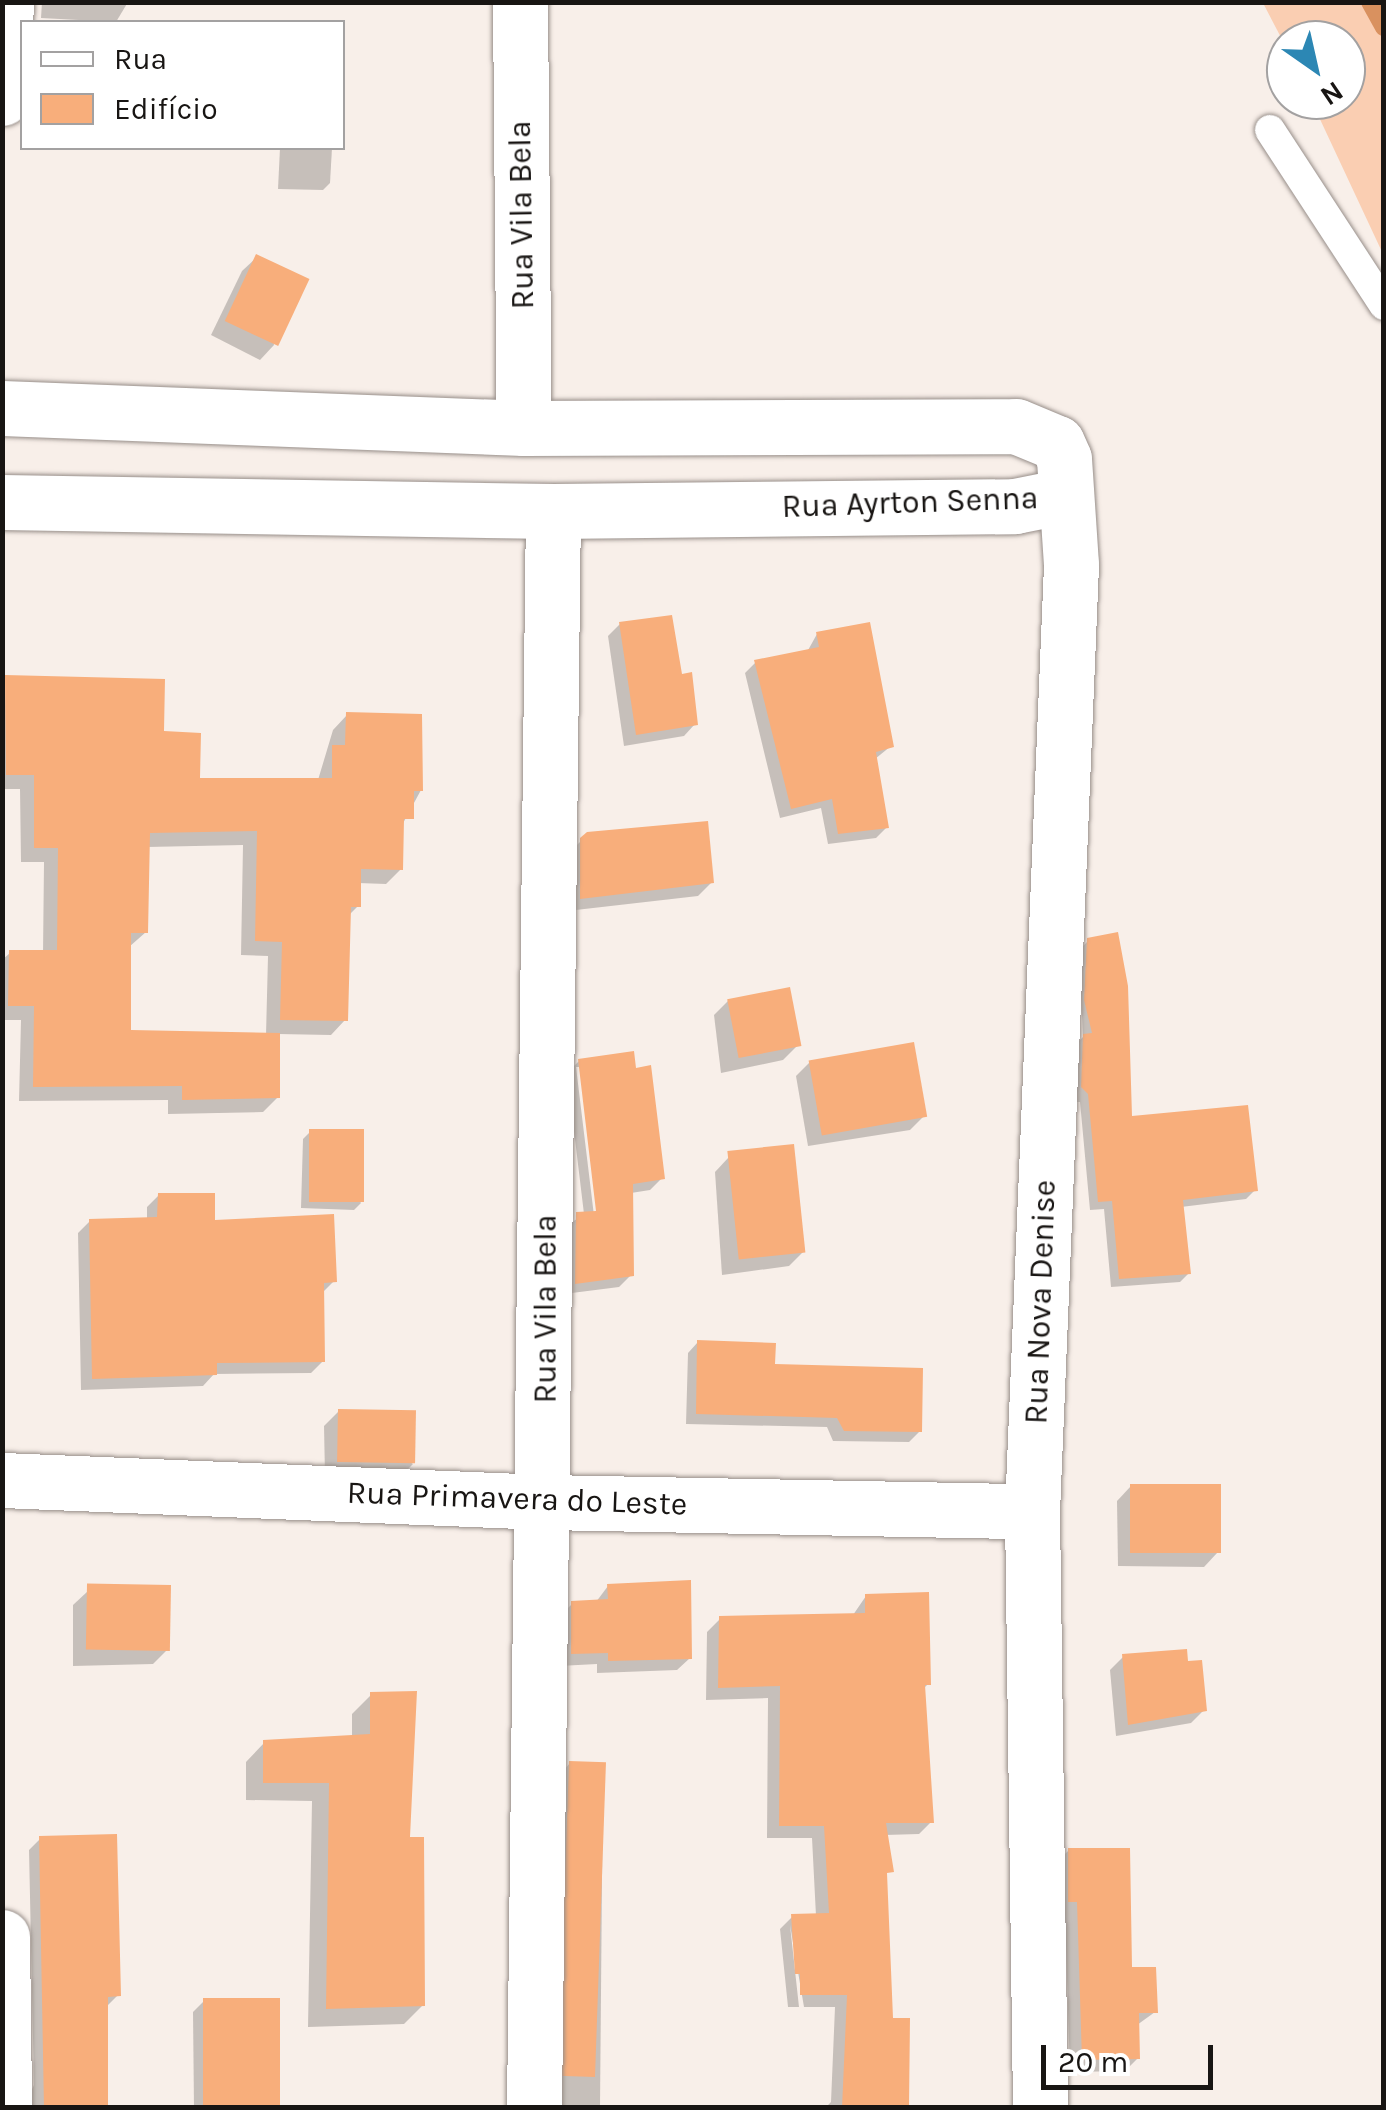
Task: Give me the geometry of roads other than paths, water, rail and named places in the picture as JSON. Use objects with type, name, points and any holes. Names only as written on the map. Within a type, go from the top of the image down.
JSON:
[{"type":"street","points":[[2,98],[6,2]]},
{"type":"street","name":"Rua Vila Bela","points":[[520,2],[524,428]]},
{"type":"street","name":"Rua Ayrton Senna","points":[[2,408],[524,428],[1016,426],[1057,443],[1065,496],[1015,506],[553,511],[2,502]]},
{"type":"street","name":"Rua Nova Denise","points":[[1040,2108],[1032,1511],[1071,564],[1065,496]]},
{"type":"street","name":"Rua Vila Bela","points":[[534,2108],[553,511]]},
{"type":"street","name":"Rua Primavera do Leste","points":[[2,1480],[544,1502],[1032,1511]]},
{"type":"street","points":[[2,1937],[4,2108]]},
{"type":"lane","points":[[1270,130],[1384,305]]},
{"type":"waterway","points":[[1370,2],[1384,27]]}]
